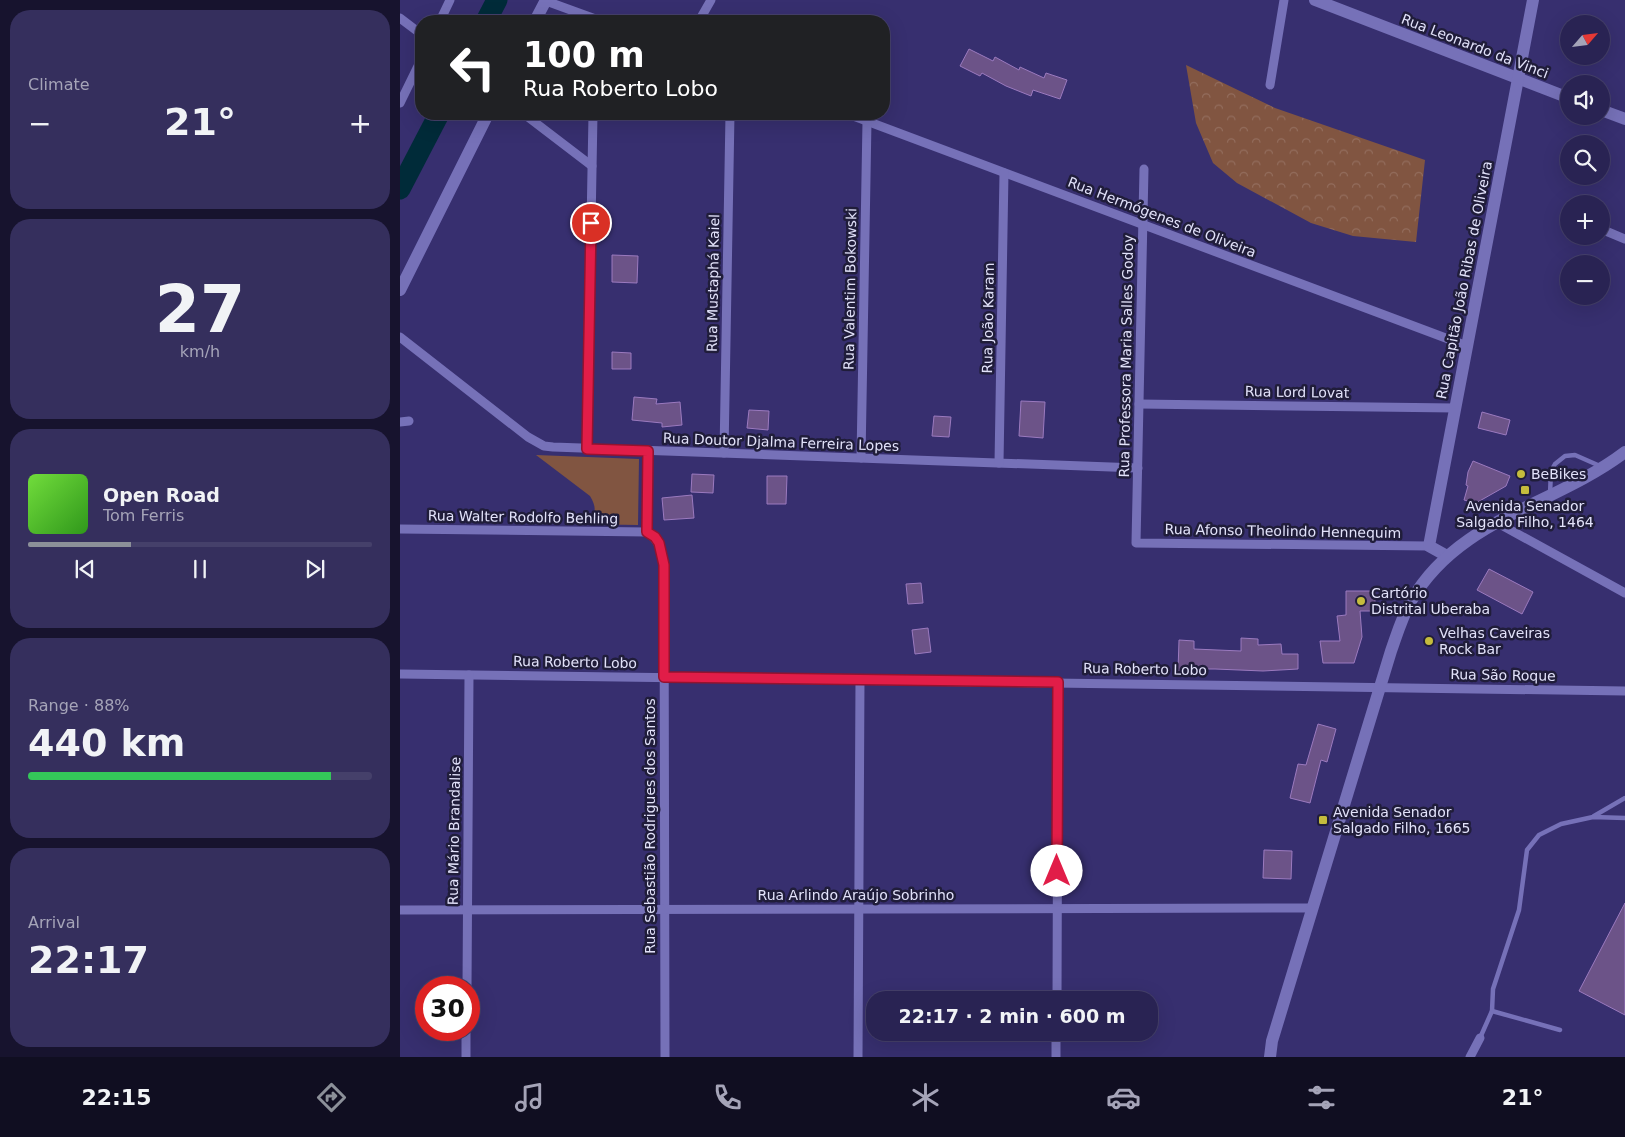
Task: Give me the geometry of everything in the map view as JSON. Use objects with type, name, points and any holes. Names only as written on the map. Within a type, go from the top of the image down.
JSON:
[{"type":"street","points":[[443,15],[450,0]]},
{"type":"street","points":[[538,15],[546,0],[584,15]]},
{"type":"street","points":[[702,15],[711,0]]},
{"type":"street","points":[[1270,85],[1284,0]]},
{"type":"street","name":"Rua Leonardo da Vinci","points":[[1315,0],[1560,94]]},
{"type":"street","name":"Rua Capitão João Ribas de Oliveira","points":[[1429,546],[1533,0]]},
{"type":"street","points":[[400,18],[415,29]]},
{"type":"street","points":[[400,103],[415,72]]},
{"type":"street","points":[[1610,114],[1625,120]]},
{"type":"street","points":[[400,290],[485,120]]},
{"type":"street","points":[[532,120],[592,166]]},
{"type":"street","points":[[587,449],[593,120]]},
{"type":"street","name":"Rua Mustaphá Kaiel","points":[[724,453],[730,120]]},
{"type":"street","name":"Rua Hermógenes de Oliveira","points":[[867,121],[1467,346]]},
{"type":"street","name":"Rua Valentim Bokowski","points":[[861,458],[867,121]]},
{"type":"street","name":"Rua Professora Maria Salles Godoy","points":[[1136,543],[1144,169]]},
{"type":"street","name":"Rua João Karam","points":[[999,463],[1004,172]]},
{"type":"street","points":[[1610,233],[1625,239]]},
{"type":"street","name":"Rua Doutor Djalma Ferreira Lopes","points":[[400,337],[537,442],[553,447],[1138,468]]},
{"type":"street","name":"Rua Lord Lovat","points":[[1139,404],[1456,408]]},
{"type":"street","points":[[647,532],[648,451]]},
{"type":"street","points":[[1270,1057],[1272,1041],[1380,686],[1398,632],[1411,602],[1426,579],[1447,556],[1470,538],[1496,522],[1603,467],[1625,452]]},
{"type":"street","points":[[1496,522],[1625,593]]},
{"type":"street","name":"Rua Walter Rodolfo Behling","points":[[400,529],[647,532]]},
{"type":"street","name":"Rua Sebastião Rodrigues dos Santos","points":[[647,532],[655,537],[659,543],[664,565],[665,1057]]},
{"type":"street","name":"Rua Afonso Theolindo Hennequim","points":[[1136,543],[1429,546]]},
{"type":"street","points":[[1429,546],[1447,556]]},
{"type":"street","name":"Rua Roberto Lobo","points":[[400,674],[1380,686]]},
{"type":"street","name":"Rua Mário Brandalise","points":[[467,976],[470,674]]},
{"type":"street","points":[[858,1057],[860,679]]},
{"type":"street","points":[[1056,991],[1058,682]]},
{"type":"street","name":"Rua São Roque","points":[[1380,686],[1625,691]]},
{"type":"street","name":"Rua Arlindo Araújo Sobrinho","points":[[400,910],[1313,908]]},
{"type":"street","points":[[1470,1057],[1480,1038]]},
{"type":"street","points":[[466,1041],[466,1057]]},
{"type":"street","points":[[1056,1041],[1056,1057]]},
{"type":"street","points":[[1263,1057],[1272,1041]]},
{"type":"lane","points":[[1550,495],[1551,471],[1555,464],[1566,456],[1575,456],[1603,467]]},
{"type":"lane","points":[[1593,817],[1625,798]]},
{"type":"lane","points":[[1480,1038],[1492,1011],[1493,990],[1519,910],[1527,850],[1539,835],[1560,824],[1593,817],[1625,818]]},
{"type":"lane","points":[[1492,1011],[1560,1030]]},
{"type":"green space","points":[[1186,65],[1275,108],[1425,160],[1416,242],[1353,236],[1311,223],[1237,183],[1213,163],[1196,123]]},
{"type":"green space","points":[[536,455],[639,459],[638,525],[578,524],[591,517],[595,510],[590,496]]},
{"type":"building","points":[[969,49],[993,61],[995,57],[1019,70],[1020,67],[1044,78],[1046,73],[1067,80],[1060,99],[1033,90],[1031,96],[1006,86],[982,73],[980,76],[960,66]]},
{"type":"building","points":[[612,255],[638,256],[637,283],[612,282]]},
{"type":"building","points":[[612,352],[631,353],[631,369],[612,369]]},
{"type":"building","points":[[634,397],[657,399],[656,404],[680,402],[682,425],[662,427],[662,423],[632,420]]},
{"type":"building","points":[[1021,401],[1045,402],[1043,438],[1019,436]]},
{"type":"building","points":[[749,410],[769,411],[768,430],[747,428]]},
{"type":"building","points":[[1482,412],[1510,420],[1506,435],[1478,428]]},
{"type":"building","points":[[934,416],[951,417],[949,437],[932,436]]},
{"type":"building","points":[[1473,461],[1510,476],[1506,486],[1476,503],[1464,500],[1468,486],[1466,485],[1468,472]]},
{"type":"building","points":[[692,474],[714,475],[713,493],[691,492]]},
{"type":"building","points":[[767,476],[787,476],[786,504],[767,504]]},
{"type":"building","points":[[692,495],[694,518],[664,520],[662,498]]},
{"type":"building","points":[[1489,569],[1533,592],[1522,614],[1477,590]]},
{"type":"building","points":[[921,583],[923,603],[908,604],[906,584]]},
{"type":"building","points":[[1346,591],[1375,591],[1375,611],[1360,611],[1362,637],[1354,663],[1323,663],[1320,641],[1340,641],[1337,616],[1346,615]]},
{"type":"building","points":[[928,628],[931,652],[915,654],[912,630]]},
{"type":"building","points":[[1241,638],[1258,639],[1258,645],[1281,644],[1282,654],[1298,654],[1298,669],[1263,671],[1193,669],[1193,672],[1178,671],[1179,640],[1194,641],[1194,649],[1241,651]]},
{"type":"building","points":[[1318,724],[1336,729],[1327,762],[1321,760],[1310,803],[1290,798],[1298,764],[1306,765]]},
{"type":"building","points":[[1264,850],[1292,851],[1291,879],[1263,878]]},
{"type":"building","points":[[1625,903],[1625,1015],[1579,991]]},
{"type":"waterway","points":[[489,15],[497,0]]},
{"type":"waterway","points":[[400,189],[436,120]]},
{"type":"place","name":"BeBikes","points":[[1521,474]]},
{"type":"place","name":"Avenida Senador Salgado Filho, 1464","points":[[1525,490]]},
{"type":"place","name":"Cartório Distrital Uberaba","points":[[1361,601]]},
{"type":"place","name":"Velhas Caveiras Rock Bar","points":[[1429,641]]},
{"type":"place","name":"Avenida Senador Salgado Filho, 1665","points":[[1323,820]]},
{"type":"route","points":[[591,223],[587,449],[648,451],[647,532],[655,537],[659,543],[664,565],[664,677],[1058,682],[1057,871]]}]
